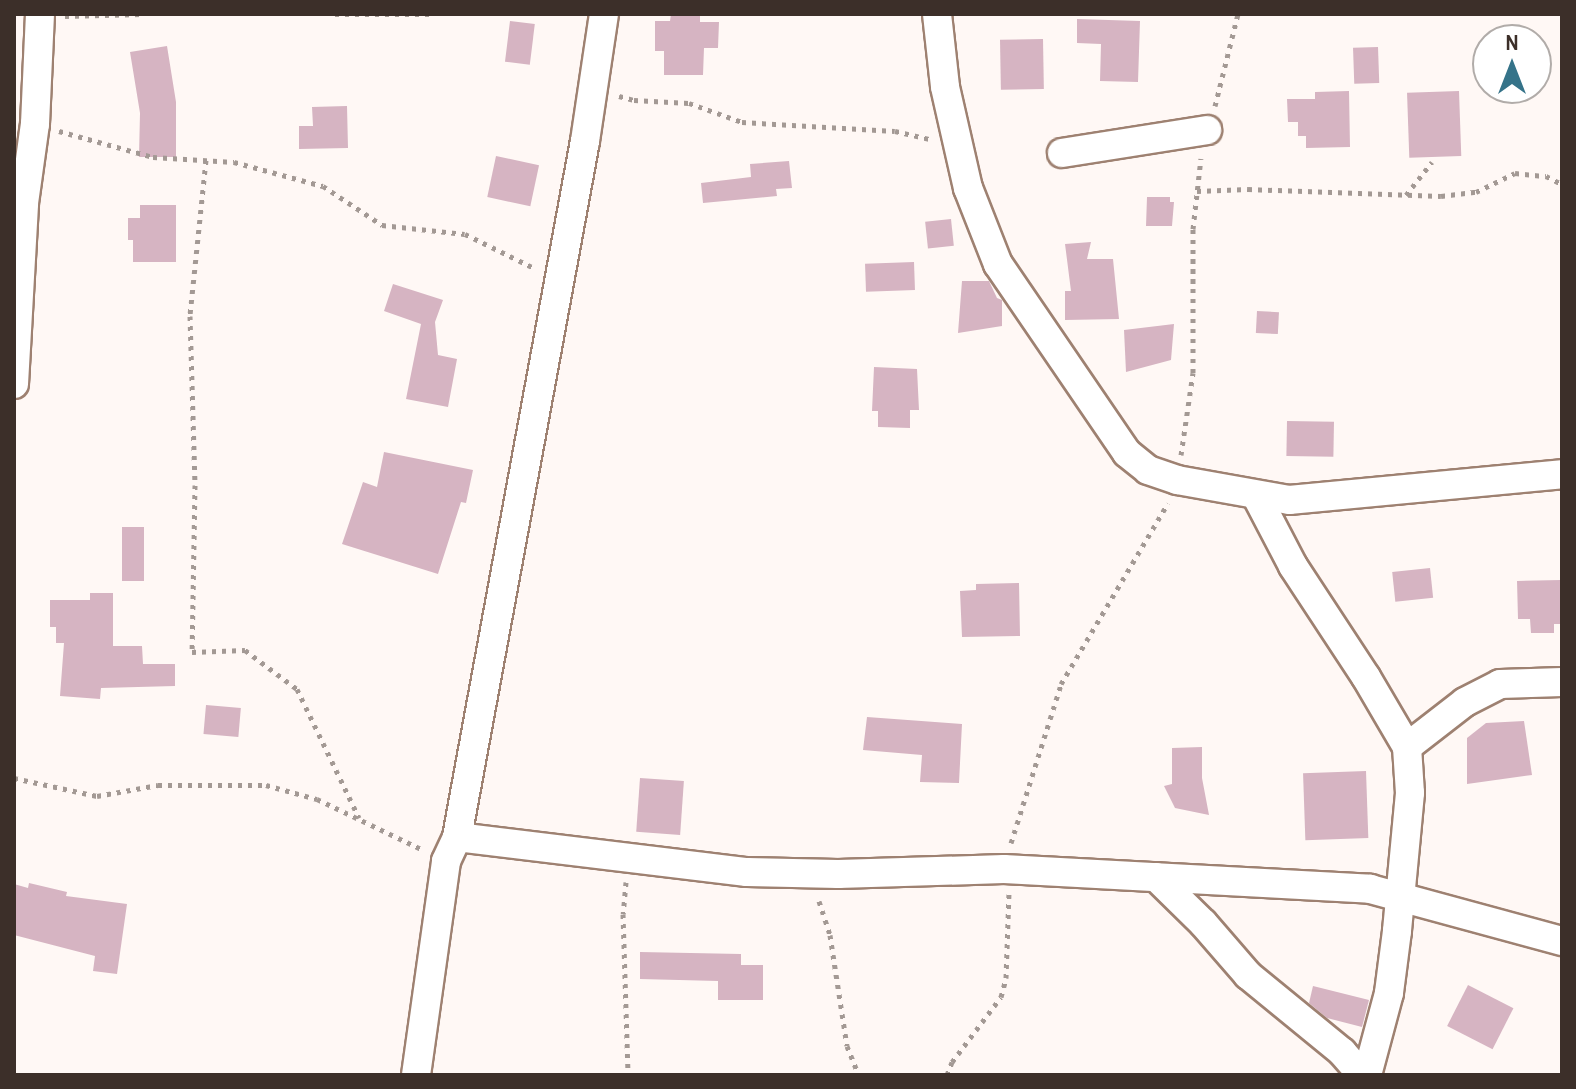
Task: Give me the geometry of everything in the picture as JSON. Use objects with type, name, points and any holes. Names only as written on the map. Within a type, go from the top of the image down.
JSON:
[{"type":"street","points":[[416,1075],[451,849],[559,280],[604,14]]},
{"type":"street","points":[[937,14],[945,87],[961,144],[968,188],[998,264],[1127,453],[1148,470],[1177,480],[1257,497],[1289,500],[1562,474]]},
{"type":"street","points":[[14,384],[24,203],[35,124],[33,21]]},
{"type":"street","points":[[1062,153],[1207,130]]},
{"type":"street","points":[[1156,877],[1203,923],[1248,975],[1342,1052],[1364,1075],[1389,993],[1410,793],[1407,747],[1366,677],[1293,566],[1257,497]]},
{"type":"street","points":[[1407,747],[1465,702],[1500,684],[1562,682]]},
{"type":"street","points":[[451,849],[628,857],[747,872],[1010,869],[1370,889],[1562,941]]},
{"type":"path","points":[[33,21],[143,14]]},
{"type":"path","points":[[335,14],[432,14]]},
{"type":"path","points":[[597,61],[619,96],[634,100],[689,103],[742,122],[895,131],[961,144]]},
{"type":"path","points":[[35,124],[153,157],[234,162],[323,186],[382,225],[465,234],[559,280]]},
{"type":"path","points":[[206,160],[190,316],[195,485],[192,652],[245,650],[297,689],[359,818]]},
{"type":"path","points":[[1405,196],[1432,162]]},
{"type":"path","points":[[1197,191],[1248,189],[1405,196],[1476,192],[1515,173],[1546,176],[1562,184]]},
{"type":"path","points":[[14,778],[97,796],[158,785],[266,785],[317,799],[359,818],[451,849]]},
{"type":"path","points":[[628,857],[623,914],[628,1075]]},
{"type":"path","points":[[947,1075],[952,1062],[1001,997],[1006,978],[1010,869]]},
{"type":"path","points":[[801,873],[823,906],[847,1046],[859,1075]]},
{"type":"building","points":[[671,14],[700,14],[700,22],[719,22],[718,48],[704,48],[703,75],[664,75],[664,51],[655,51],[655,21],[670,21]]},
{"type":"building","points":[[1077,19],[1140,21],[1138,82],[1100,81],[1101,44],[1077,43]]},
{"type":"building","points":[[510,21],[535,24],[530,65],[505,62]]},
{"type":"building","points":[[1043,39],[1044,89],[1001,90],[1000,40]]},
{"type":"building","points":[[167,46],[176,102],[176,157],[139,157],[140,113],[130,52]]},
{"type":"building","points":[[1378,47],[1379,83],[1354,84],[1353,48]]},
{"type":"building","points":[[1349,91],[1350,147],[1306,148],[1306,136],[1298,136],[1298,122],[1288,122],[1287,99],[1315,99],[1315,92]]},
{"type":"building","points":[[1459,91],[1461,156],[1409,158],[1407,93]]},
{"type":"building","points":[[347,106],[348,148],[299,149],[299,126],[313,126],[312,107]]},
{"type":"building","points":[[496,156],[539,165],[530,206],[487,197]]},
{"type":"building","points":[[789,161],[792,188],[776,189],[777,196],[703,203],[701,183],[751,177],[750,164]]},
{"type":"building","points":[[1147,197],[1170,197],[1170,202],[1174,202],[1172,226],[1146,226]]},
{"type":"building","points":[[140,205],[176,205],[176,262],[133,262],[133,240],[128,240],[128,218],[140,218]]},
{"type":"building","points":[[951,219],[954,246],[928,249],[925,222]]},
{"type":"building","points":[[1091,242],[1087,259],[1113,259],[1119,319],[1065,320],[1065,291],[1071,291],[1065,244]]},
{"type":"building","points":[[914,262],[915,290],[866,292],[865,264]]},
{"type":"building","points":[[962,281],[989,281],[997,298],[1002,300],[1002,326],[958,333]]},
{"type":"building","points":[[393,284],[443,300],[435,322],[438,355],[457,359],[448,407],[406,399],[421,324],[384,311]]},
{"type":"building","points":[[1257,311],[1279,312],[1278,334],[1256,333]]},
{"type":"building","points":[[1174,324],[1171,360],[1126,372],[1124,330]]},
{"type":"building","points":[[874,367],[917,369],[919,410],[910,410],[910,428],[878,427],[878,411],[872,411]]},
{"type":"building","points":[[1287,421],[1334,422],[1333,457],[1286,456]]},
{"type":"building","points":[[384,452],[473,470],[466,503],[461,502],[438,574],[342,544],[363,482],[377,487]]},
{"type":"building","points":[[122,527],[144,527],[144,581],[122,581]]},
{"type":"building","points":[[1430,568],[1433,598],[1395,602],[1392,572]]},
{"type":"building","points":[[1561,580],[1562,624],[1554,624],[1554,633],[1531,633],[1530,619],[1518,619],[1517,581]]},
{"type":"building","points":[[1019,583],[1020,636],[962,637],[960,591],[976,590],[976,584]]},
{"type":"building","points":[[90,593],[113,593],[113,646],[142,646],[143,664],[175,664],[175,686],[101,688],[100,699],[60,696],[64,643],[56,643],[56,627],[50,627],[50,600],[90,600]]},
{"type":"building","points":[[206,705],[241,708],[238,737],[203,734]]},
{"type":"building","points":[[867,717],[962,724],[959,783],[920,782],[922,755],[863,750]]},
{"type":"building","points":[[1524,721],[1532,775],[1467,784],[1467,738],[1486,723]]},
{"type":"building","points":[[1202,747],[1202,778],[1209,815],[1175,808],[1164,786],[1172,784],[1172,748]]},
{"type":"building","points":[[1366,771],[1368,838],[1305,840],[1303,773]]},
{"type":"building","points":[[640,778],[684,781],[680,835],[636,832]]},
{"type":"building","points":[[29,883],[67,892],[66,896],[127,904],[117,974],[93,971],[95,956],[14,935],[14,884],[28,888]]},
{"type":"building","points":[[640,952],[741,954],[741,965],[763,965],[763,1000],[718,1000],[718,981],[640,979]]},
{"type":"building","points":[[1468,985],[1513,1008],[1493,1049],[1447,1026]]},
{"type":"building","points":[[1313,986],[1369,1000],[1362,1027],[1327,1018],[1309,1003]]}]
